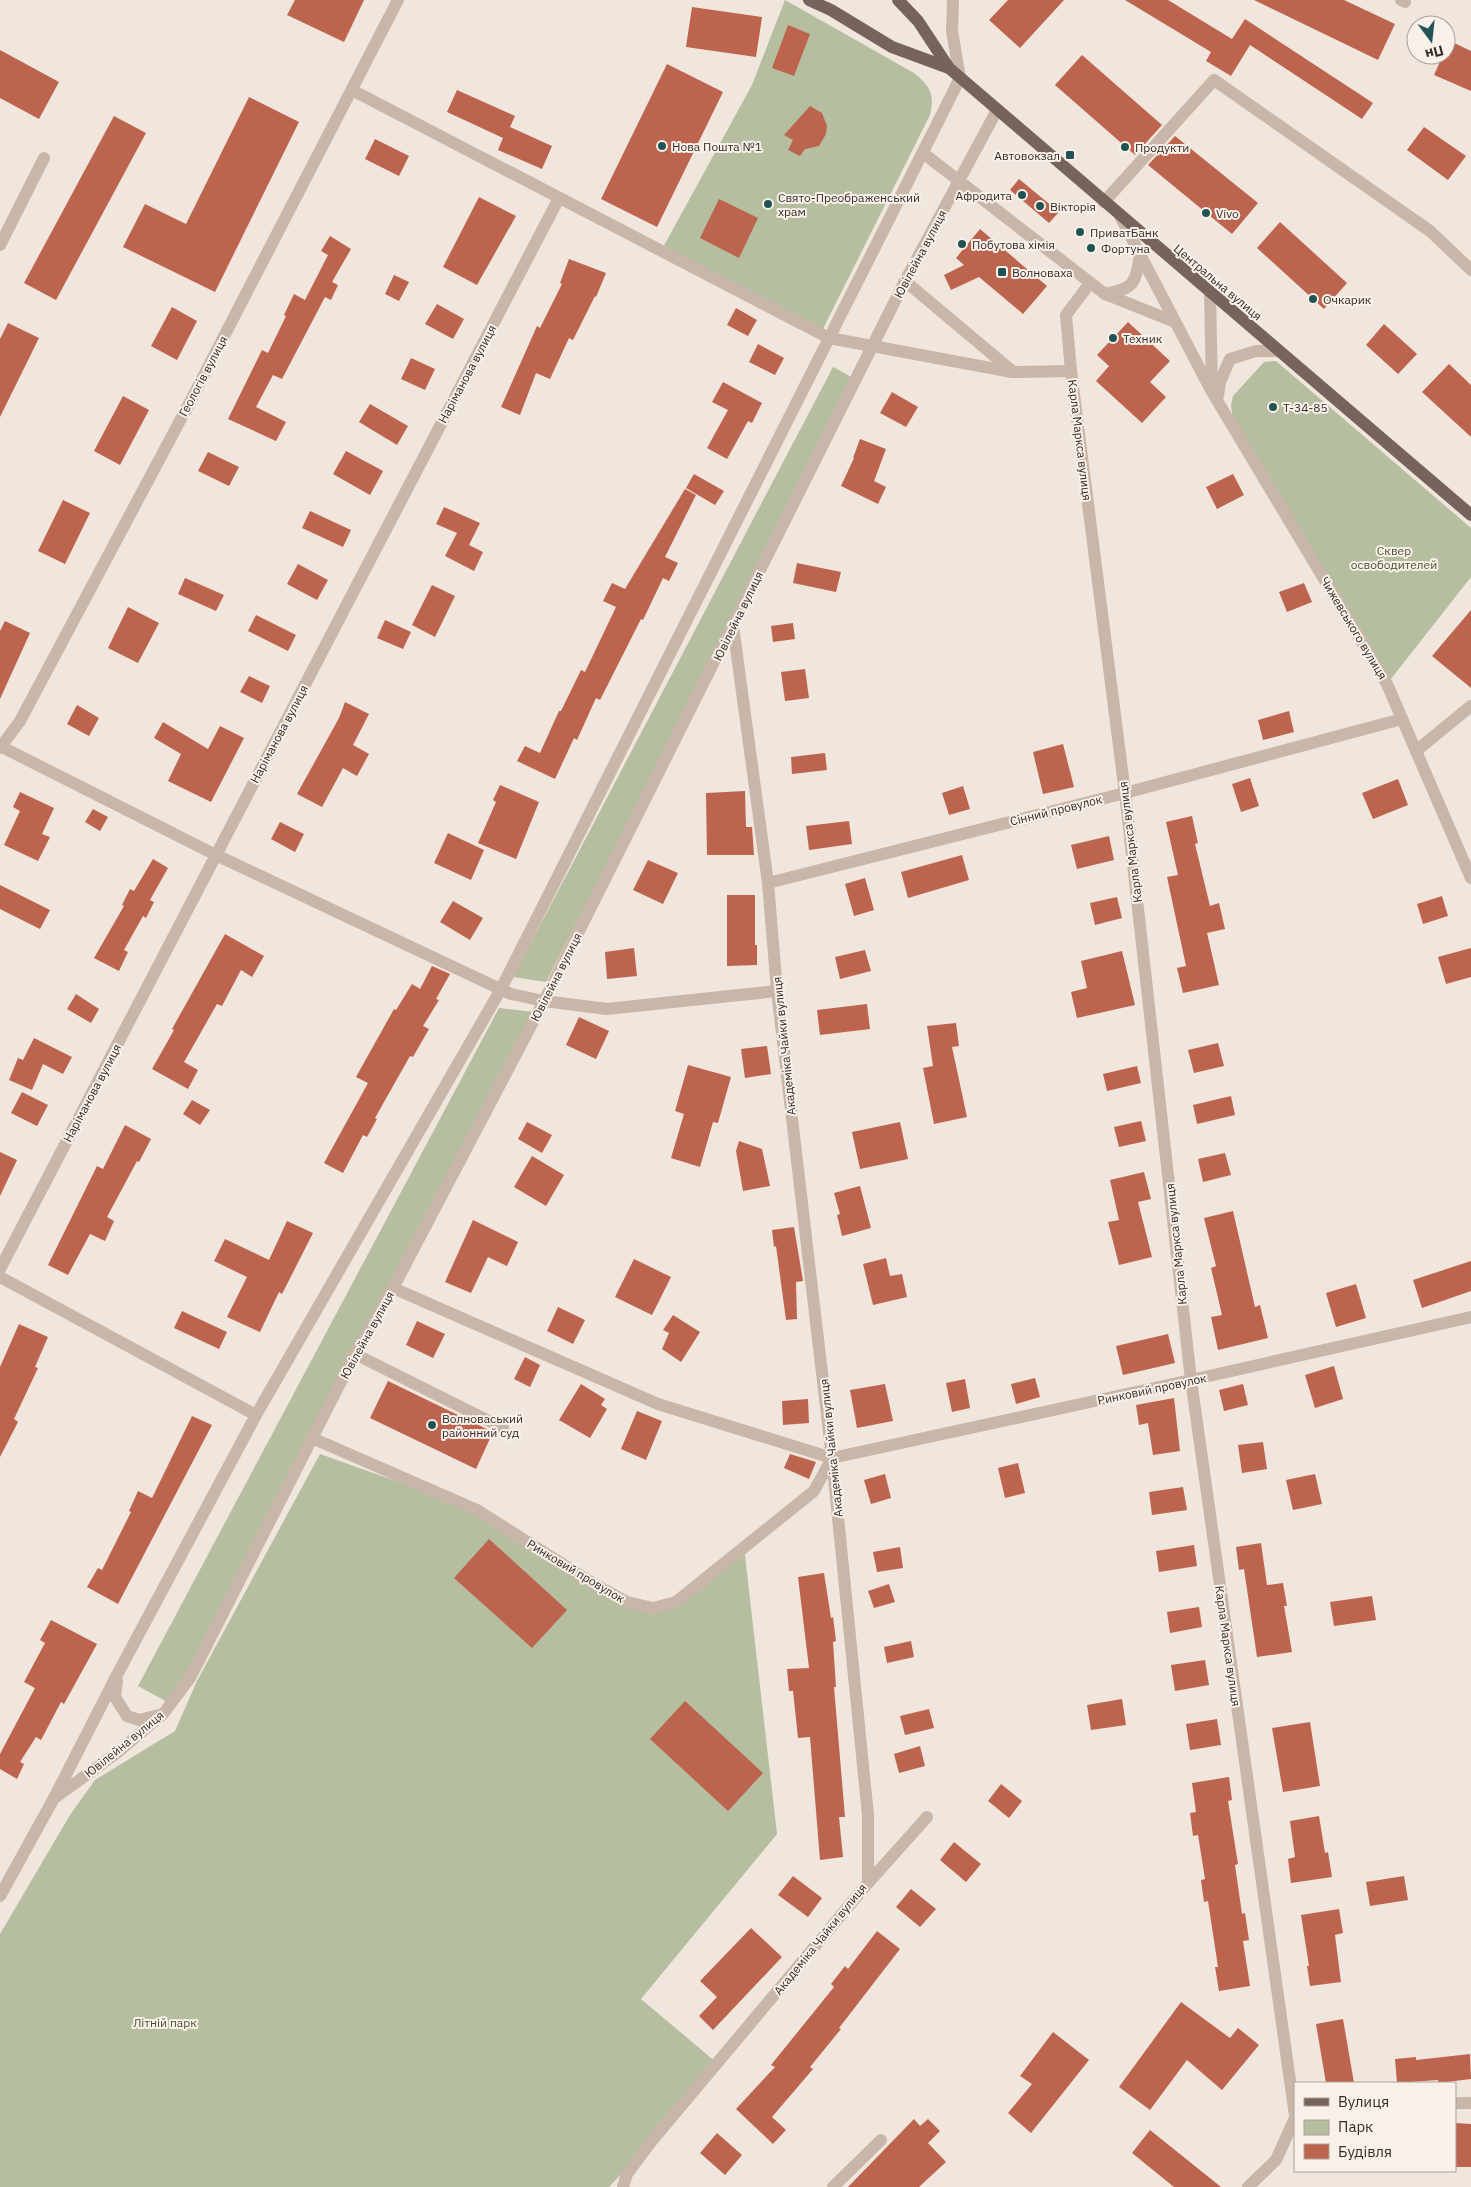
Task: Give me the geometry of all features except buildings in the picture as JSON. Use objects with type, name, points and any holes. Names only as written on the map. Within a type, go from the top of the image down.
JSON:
[{"type":"main road","name":"Центральна вулиця","points":[[808,0],[828,5],[892,47],[949,68]]},
{"type":"main road","name":"Центральна вулиця","points":[[898,0],[918,21],[949,68],[960,78],[1471,515]]},
{"type":"street","name":"Геологів вулиця","points":[[0,747],[20,721],[398,0]]},
{"type":"street","points":[[953,0],[952,31],[960,78]]},
{"type":"street","name":"Ювілейна вулиця","points":[[0,1896],[54,1798],[118,1673],[256,1415],[501,990],[960,78]]},
{"type":"street","points":[[1104,202],[1214,80],[1430,231],[1471,270]]},
{"type":"street","points":[[352,90],[829,338],[1012,372],[1071,371]]},
{"type":"street","name":"Ювілейна вулиця","points":[[54,1798],[118,1752],[164,1714],[190,1678],[355,1354],[393,1288],[544,1002],[905,281],[997,110]]},
{"type":"street","points":[[923,153],[1104,294],[1175,322]]},
{"type":"street","points":[[0,245],[44,158]]},
{"type":"street","name":"Наріманова вулиця","points":[[0,1270],[559,198]]},
{"type":"street","name":"Чижевського вулиця","points":[[1120,216],[1215,397],[1387,684],[1471,878]]},
{"type":"street","points":[[1104,294],[1125,290],[1136,277],[1140,255]]},
{"type":"street","points":[[905,281],[1012,372]]},
{"type":"street","name":"Карла Маркса вулиця","points":[[1090,283],[1066,315],[1071,371],[1125,793],[1191,1380],[1294,2110]]},
{"type":"street","points":[[1210,293],[1215,397]]},
{"type":"street","points":[[1215,397],[1230,359],[1256,351],[1279,351]]},
{"type":"street","name":"Академіка Чайки вулиця","points":[[623,2187],[627,2174],[651,2142],[868,1883],[868,1815],[832,1458],[777,991],[768,884],[733,626]]},
{"type":"street","points":[[1416,751],[1471,705]]},
{"type":"street","name":"Сінний провулок","points":[[768,884],[1125,793],[1402,719]]},
{"type":"street","points":[[0,747],[216,854],[511,994],[544,1002],[607,1009],[777,991]]},
{"type":"street","points":[[0,1276],[256,1415]]},
{"type":"street","name":"Ринковий провулок","points":[[393,1288],[658,1404],[832,1458],[1471,1317]]},
{"type":"street","points":[[355,1354],[503,1428]]},
{"type":"street","name":"Ринковий провулок","points":[[312,1438],[476,1510],[594,1584],[627,1602],[653,1608],[676,1602],[814,1491],[832,1458]]},
{"type":"street","points":[[118,1673],[115,1697],[127,1716],[139,1720],[164,1714]]},
{"type":"street","points":[[868,1883],[927,1817]]},
{"type":"street","points":[[1456,2103],[1471,2103]]},
{"type":"street","name":"Карла Маркса вулиця","points":[[1248,2187],[1276,2160],[1294,2119]]},
{"type":"street","points":[[833,2187],[880,2140]]},
{"type":"green space","points":[[785,0],[914,73],[927,86],[932,101],[930,115],[821,333],[661,251],[752,85]]},
{"type":"green space","name":"Сквер освободителей","points":[[1276,361],[1471,528],[1471,577],[1387,684],[1234,429],[1231,405],[1233,396],[1264,362]]},
{"type":"green space","points":[[833,367],[857,380],[546,982],[513,977]]},
{"type":"green space","points":[[499,1008],[534,1012],[173,1705],[138,1686]]},
{"type":"green space","name":"Літній парк","points":[[320,1454],[477,1510],[627,1602],[676,1602],[744,1547],[777,1834],[641,1999],[717,2063],[651,2142],[609,2187],[0,2187],[0,1934],[70,1815],[95,1780],[175,1731],[197,1681]]},
{"type":"place","name":"Нова Пошта №1","points":[[662,146]]},
{"type":"place","name":"Продукти","points":[[1125,147]]},
{"type":"place","name":"Автовокзал","points":[[1070,155]]},
{"type":"place","name":"Афродита","points":[[1022,195]]},
{"type":"place","name":"Свято-Преображенський храм","points":[[768,204]]},
{"type":"place","name":"Вікторія","points":[[1040,206]]},
{"type":"place","name":"Vivo","points":[[1206,213]]},
{"type":"place","name":"ПриватБанк","points":[[1080,232]]},
{"type":"place","name":"Побутова хімія","points":[[962,244]]},
{"type":"place","name":"Фортуна","points":[[1091,248]]},
{"type":"place","name":"Волноваха","points":[[1002,272]]},
{"type":"place","name":"Очкарик","points":[[1313,299]]},
{"type":"place","name":"Техник","points":[[1113,338]]},
{"type":"place","name":"Т-34-85","points":[[1273,407]]},
{"type":"place","name":"Волноваський районний суд","points":[[432,1425]]}]
